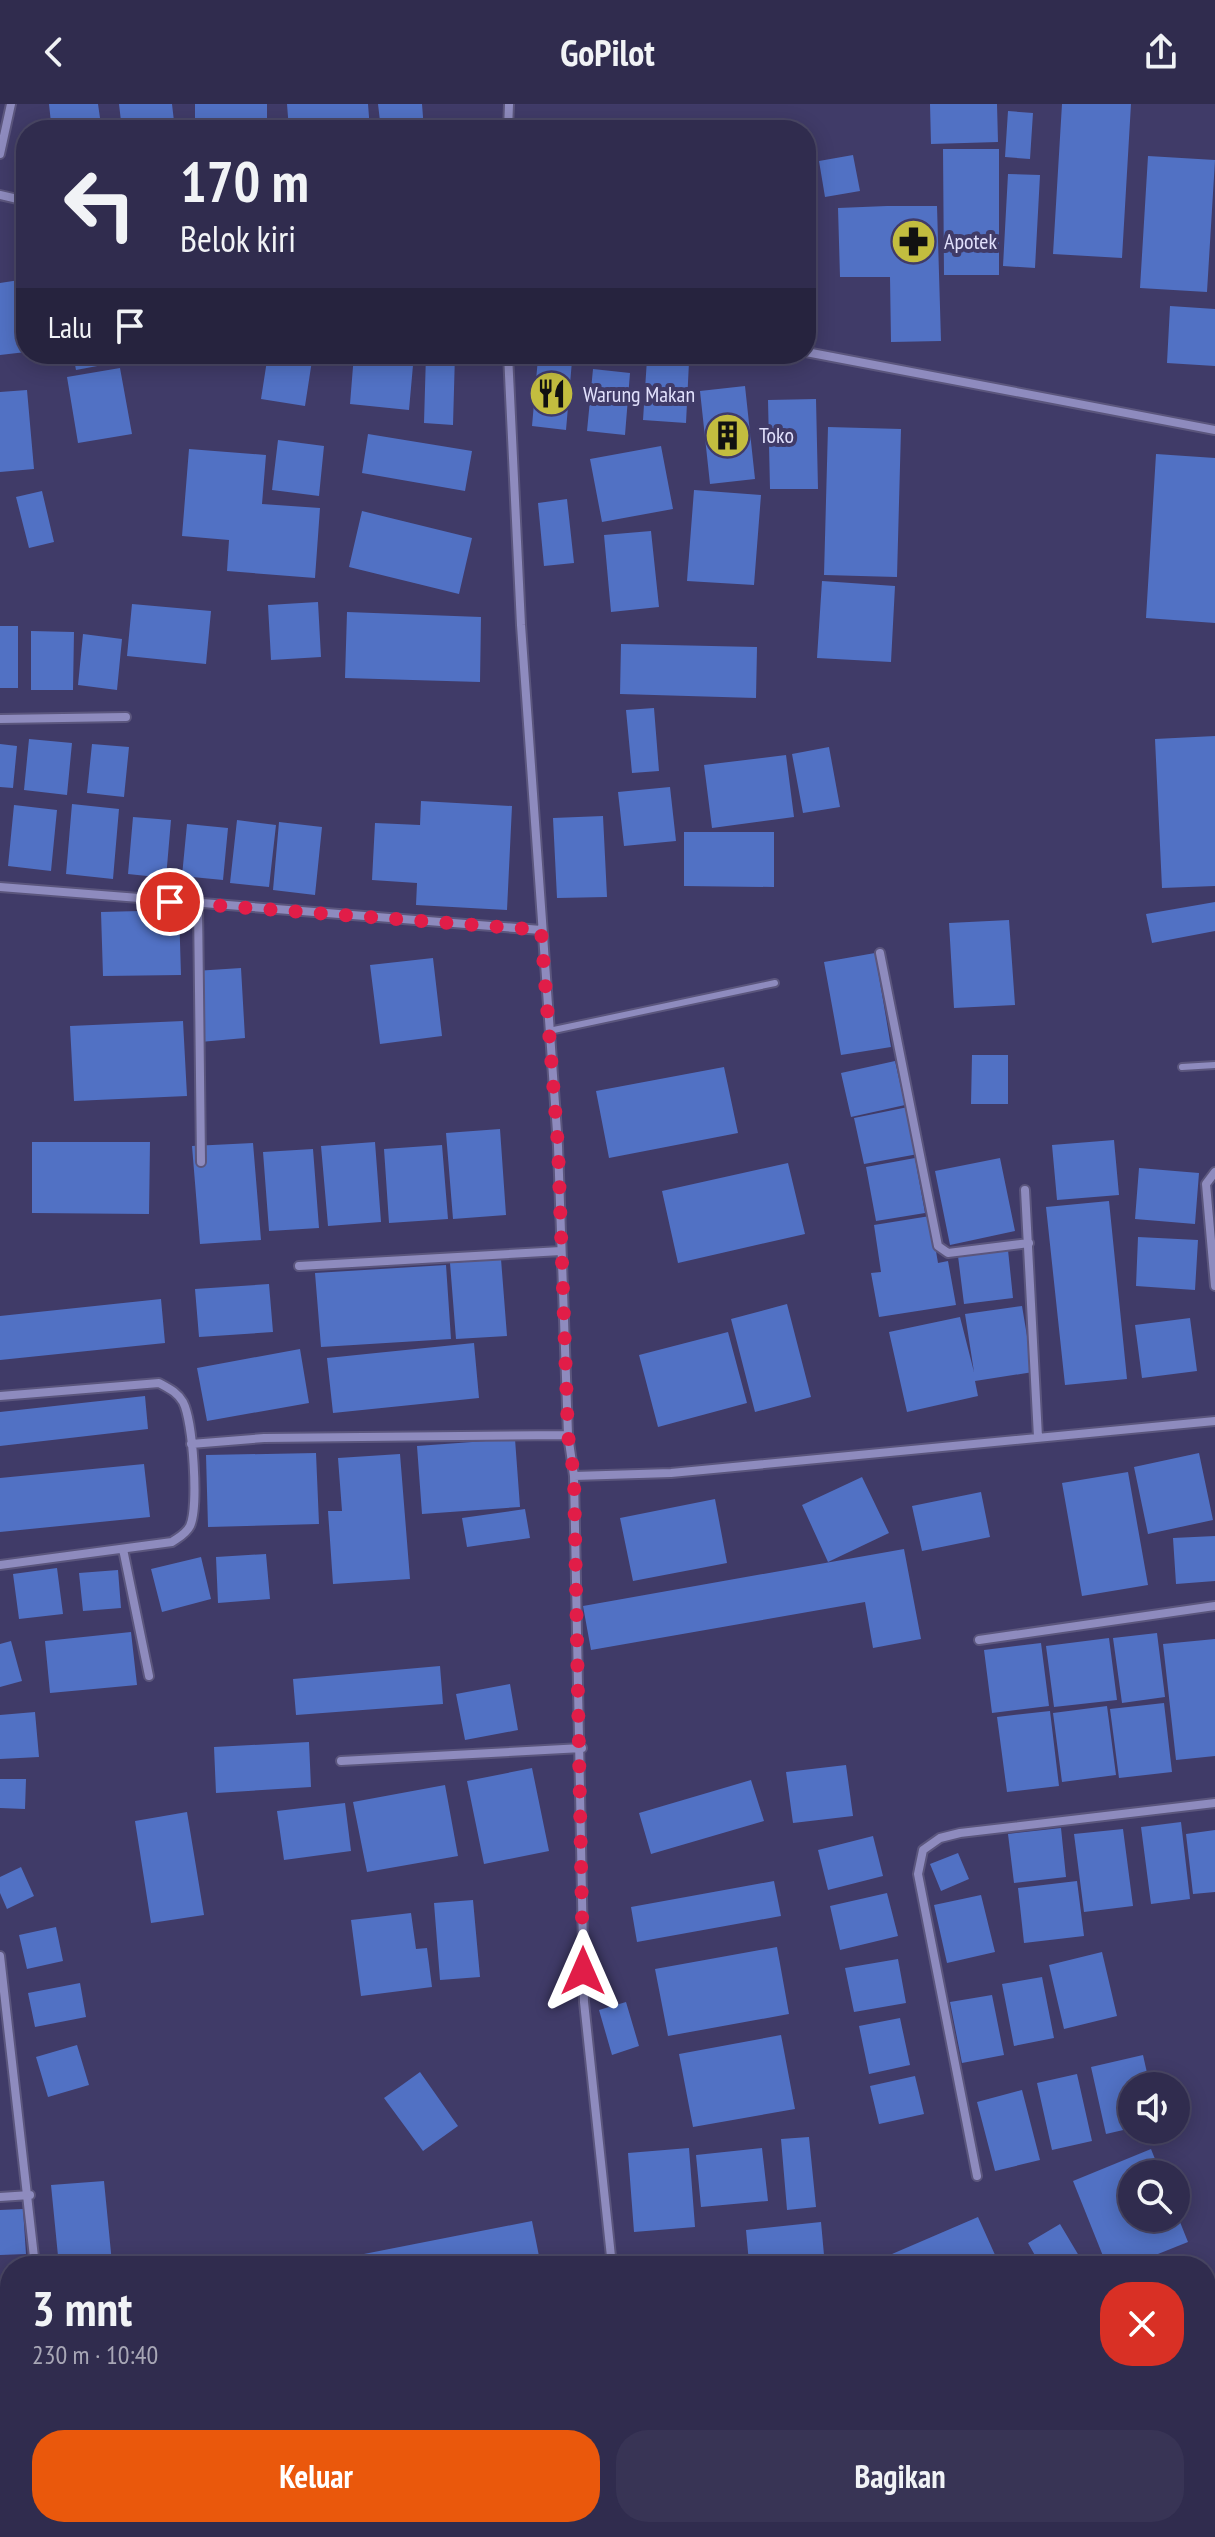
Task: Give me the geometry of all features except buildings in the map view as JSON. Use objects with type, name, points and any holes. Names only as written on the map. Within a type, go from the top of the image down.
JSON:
[{"type":"street","points":[[0,154],[11,104]]},
{"type":"street","points":[[816,354],[1215,430]]},
{"type":"street","points":[[509,364],[549,1031],[568,1435],[574,1476],[582,1748],[584,2002],[611,2256]]},
{"type":"street","points":[[0,719],[126,717]]},
{"type":"street","points":[[0,887],[541,930]]},
{"type":"street","points":[[198,905],[201,1162]]},
{"type":"street","points":[[880,953],[938,1246],[948,1253],[1029,1243]]},
{"type":"street","points":[[1215,1172],[1206,1184],[1215,1286]]},
{"type":"street","points":[[1025,1190],[1038,1437]]},
{"type":"street","points":[[299,1266],[561,1251]]},
{"type":"street","points":[[0,1396],[159,1383],[177,1393],[185,1406],[191,1444],[194,1510],[186,1532],[172,1542],[0,1565]]},
{"type":"street","points":[[574,1476],[671,1473],[1215,1421]]},
{"type":"street","points":[[191,1444],[278,1438],[568,1435]]},
{"type":"street","points":[[123,1549],[149,1676]]},
{"type":"street","points":[[979,1640],[1215,1606]]},
{"type":"street","points":[[341,1761],[582,1748]]},
{"type":"street","points":[[977,2176],[918,1874],[923,1850],[940,1838],[960,1833],[1215,1803]]},
{"type":"street","points":[[0,1956],[30,2195],[34,2256]]},
{"type":"street","points":[[0,2038],[11,2037]]},
{"type":"street","points":[[0,2197],[30,2195]]},
{"type":"lane","points":[[549,1031],[775,983]]},
{"type":"lane","points":[[1182,1067],[1215,1065]]},
{"type":"place","name":"Apotek","points":[[913,241]]},
{"type":"place","name":"Warung Makan","points":[[552,394]]},
{"type":"place","name":"Toko","points":[[728,435]]},
{"type":"route","points":[[170,902],[541,930],[558,1146],[568,1435],[574,1476],[582,1748],[583,1971]]}]
